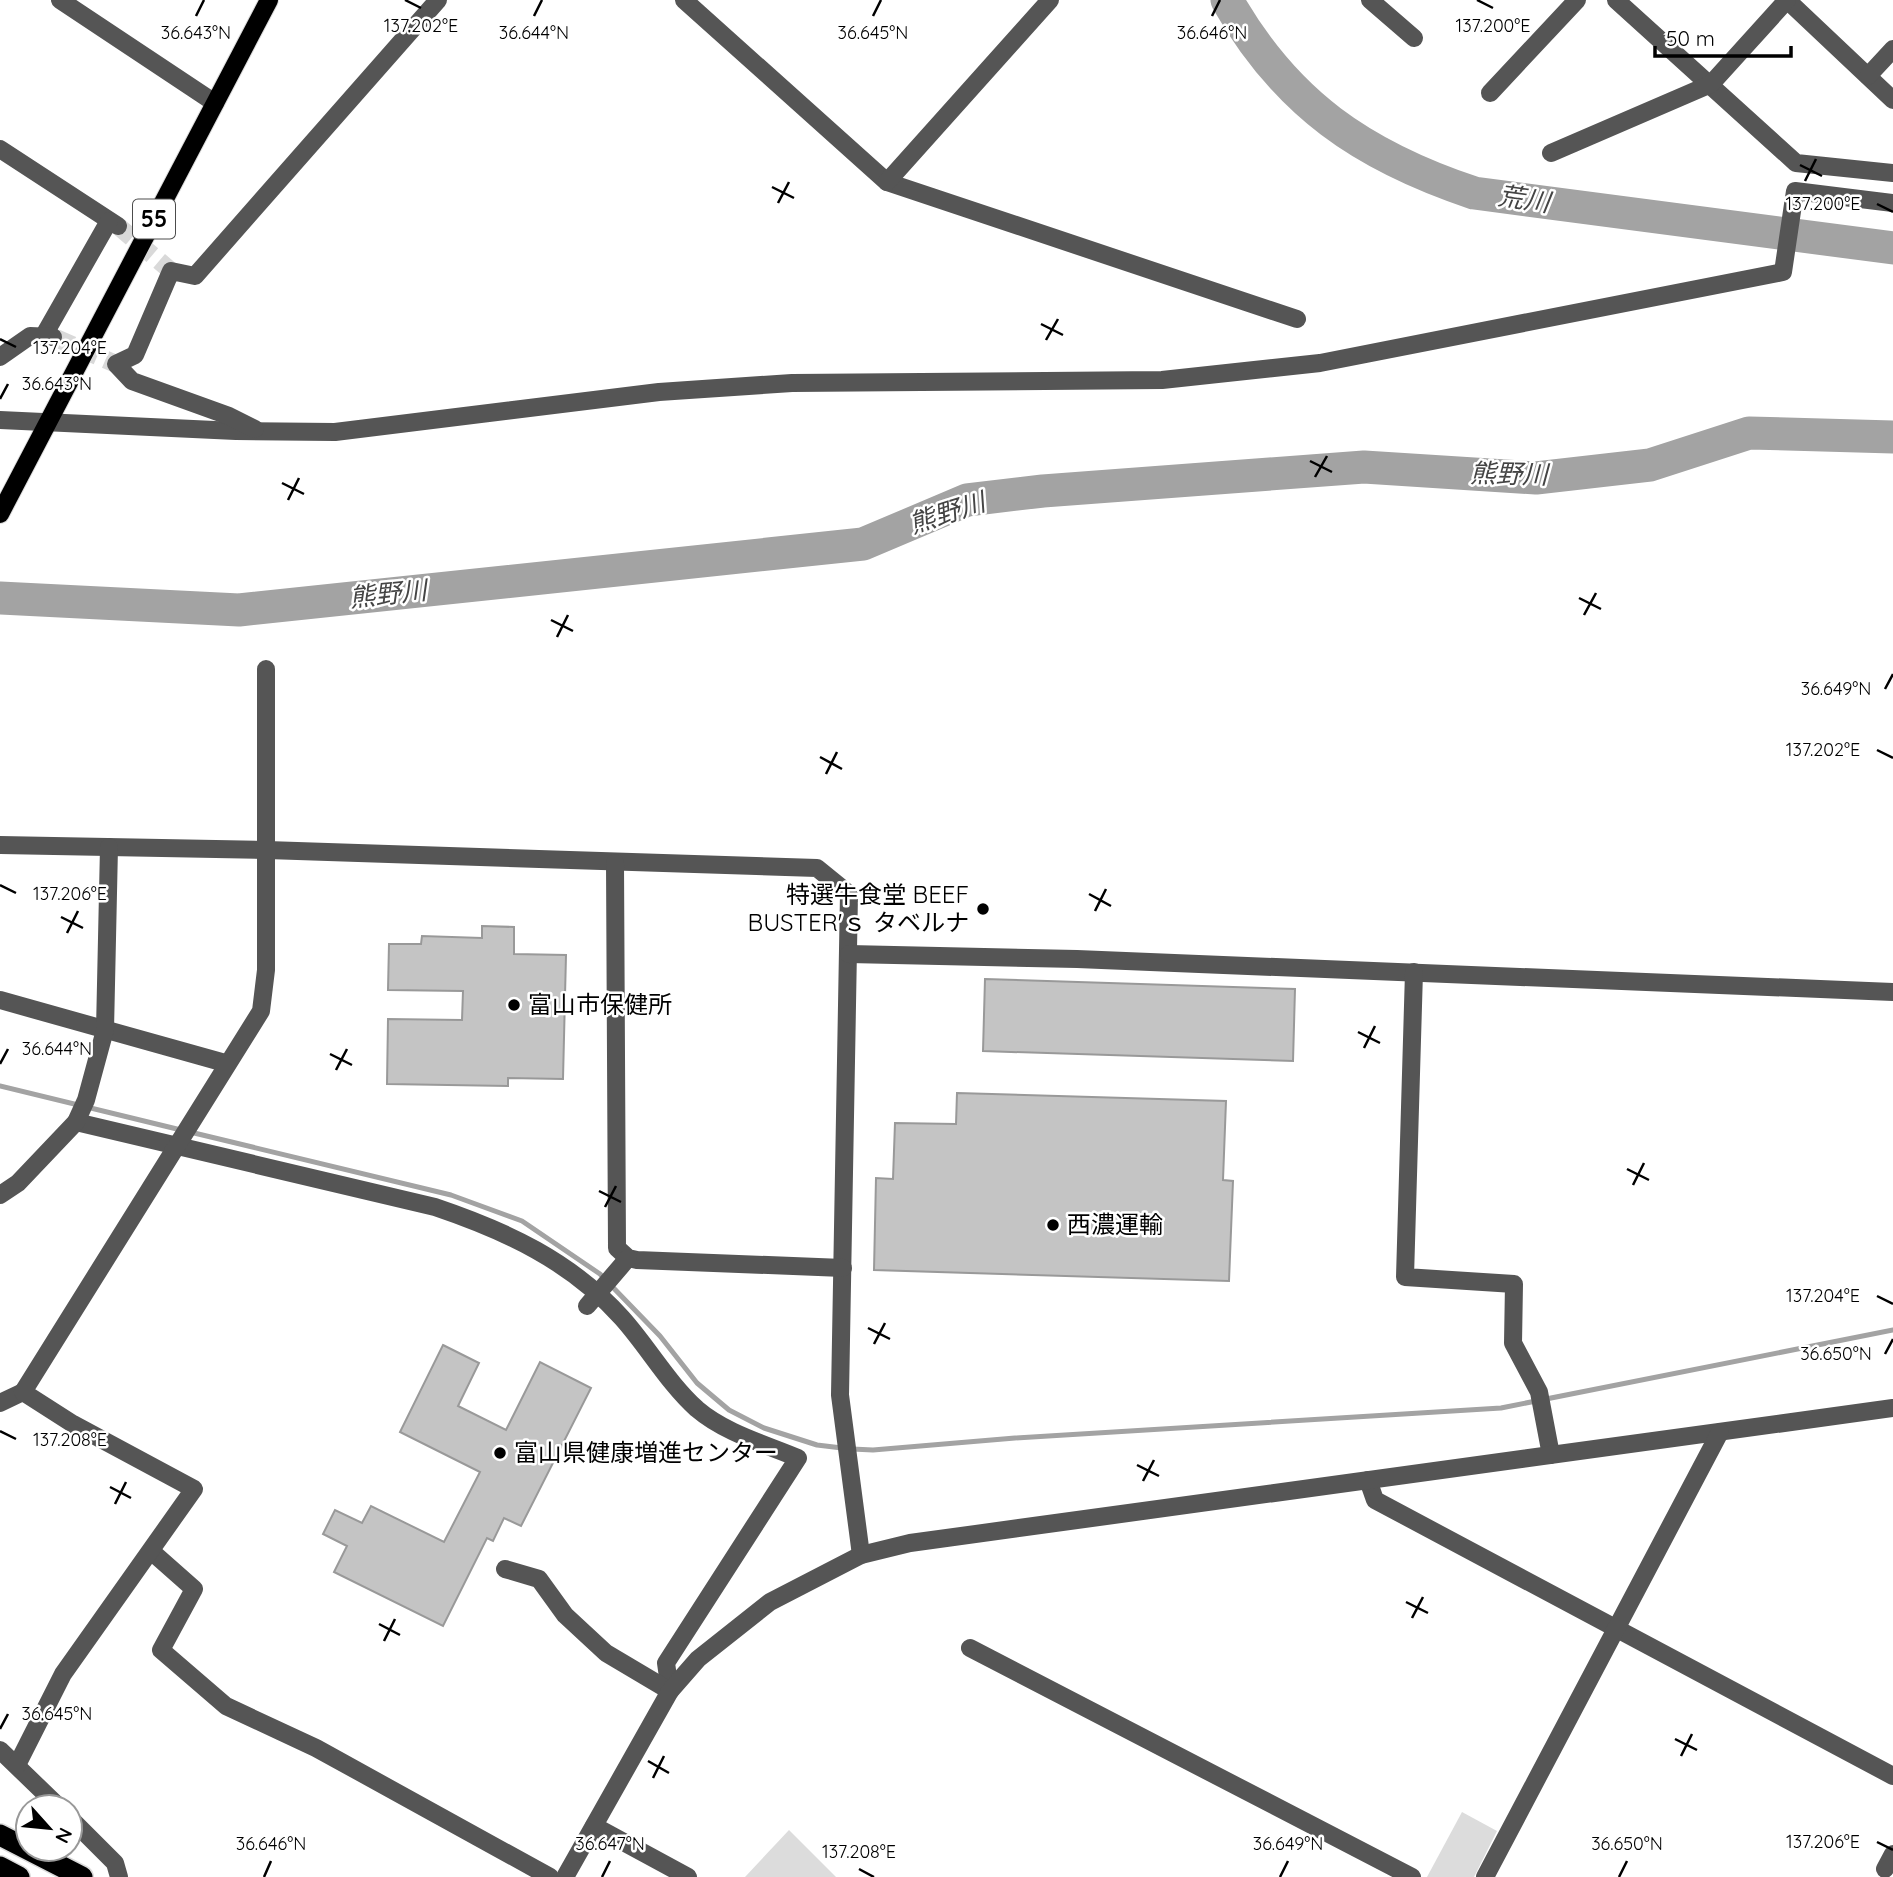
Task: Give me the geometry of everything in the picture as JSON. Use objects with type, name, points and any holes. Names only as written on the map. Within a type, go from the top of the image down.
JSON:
[{"type":"highway","points":[[0,1835],[82,1877]]},
{"type":"highway","points":[[0,1867],[19,1877]]},
{"type":"main road","name":"55","points":[[0,514],[269,0]]},
{"type":"street","points":[[60,0],[215,103]]},
{"type":"street","points":[[260,432],[229,416],[132,381],[116,364],[135,355],[171,271],[195,276],[438,0]]},
{"type":"street","points":[[684,0],[887,182],[1297,319]]},
{"type":"street","points":[[887,182],[1050,0]]},
{"type":"street","points":[[1370,0],[1414,38]]},
{"type":"street","points":[[1490,93],[1577,0]]},
{"type":"street","points":[[1616,0],[1796,163],[1893,173]]},
{"type":"street","points":[[1551,153],[1711,84],[1787,0],[1893,100]]},
{"type":"street","points":[[1868,76],[1893,49]]},
{"type":"street","points":[[0,149],[114,224],[50,337],[30,336],[0,357]]},
{"type":"street","points":[[0,420],[43,431],[335,432],[659,392],[792,383],[1162,380],[1320,363],[1783,272],[1795,191],[1893,203]]},
{"type":"street","points":[[0,1403],[23,1392],[225,1063],[261,1011],[266,970],[266,669]]},
{"type":"street","points":[[0,845],[267,850],[817,868],[849,894],[840,1395],[861,1555]]},
{"type":"street","points":[[0,1195],[18,1183],[76,1122],[86,1100],[105,1030],[109,847]]},
{"type":"street","points":[[615,863],[617,1248],[628,1258],[843,1268]]},
{"type":"street","points":[[849,954],[1414,972],[1893,992]]},
{"type":"street","points":[[1414,972],[1405,1277],[1514,1284],[1513,1343],[1539,1392],[1551,1455]]},
{"type":"street","points":[[0,1000],[225,1063]]},
{"type":"street","points":[[76,1122],[435,1207],[491,1226],[536,1248],[592,1300],[621,1317],[698,1409],[734,1431],[798,1458],[666,1662],[670,1692]]},
{"type":"street","points":[[592,1300],[628,1258]]},
{"type":"street","points":[[17,1765],[63,1674],[194,1489],[73,1424],[23,1392]]},
{"type":"street","points":[[565,1877],[670,1692],[698,1659],[760,1609],[861,1555],[910,1544],[1893,1408]]},
{"type":"street","points":[[1485,1877],[1720,1432]]},
{"type":"street","points":[[1368,1480],[1375,1500],[1893,1776]]},
{"type":"street","points":[[151,1551],[194,1589],[161,1650],[226,1706],[316,1748],[550,1877]]},
{"type":"street","points":[[505,1569],[539,1579],[565,1615],[606,1653],[670,1692]]},
{"type":"street","points":[[970,1648],[1412,1877]]},
{"type":"street","points":[[0,1750],[45,1793]]},
{"type":"street","points":[[594,1826],[688,1877]]},
{"type":"street","points":[[84,1832],[115,1863],[119,1877]]},
{"type":"shaded area","points":[[1462,1812],[1497,1831],[1474,1877],[1427,1877]]},
{"type":"shaded area","points":[[789,1830],[836,1877],[745,1877]]},
{"type":"building","name":"富山市保健所","points":[[482,926],[514,927],[514,954],[566,955],[563,1079],[508,1078],[508,1086],[387,1084],[388,1019],[462,1020],[463,991],[388,990],[389,944],[421,944],[422,936],[482,938]]},
{"type":"building","points":[[985,979],[1295,989],[1293,1061],[983,1051]]},
{"type":"building","name":"西濃運輸","points":[[957,1093],[1226,1101],[1223,1180],[1233,1181],[1229,1281],[874,1270],[876,1178],[893,1179],[895,1123],[956,1124]]},
{"type":"building","name":"富山県健康増進センター","points":[[443,1345],[479,1363],[458,1406],[506,1430],[540,1362],[591,1388],[521,1526],[504,1518],[493,1541],[487,1538],[443,1626],[334,1572],[347,1546],[323,1534],[335,1510],[362,1523],[371,1506],[444,1542],[480,1472],[400,1432]]},
{"type":"waterway","name":"荒川","points":[[1227,0],[1250,37],[1275,69],[1331,122],[1397,162],[1474,193],[1893,248]]},
{"type":"waterway","name":"熊野川","points":[[0,598],[239,610],[863,544],[967,500],[1043,491],[1364,467],[1536,478],[1650,465],[1749,433],[1893,437]]},
{"type":"waterway","points":[[0,1086],[181,1130]]},
{"type":"waterway","points":[[190,1132],[451,1195],[522,1221],[600,1274],[660,1336],[697,1383],[729,1410],[764,1428],[817,1445],[842,1448]]},
{"type":"waterway","points":[[852,1449],[873,1450],[1015,1438],[1501,1408],[1893,1330]]},
{"type":"tunnel","points":[[118,226],[171,271]]},
{"type":"tunnel","points":[[56,338],[116,364]]},
{"type":"place","name":"特選牛食堂 BEEF BUSTER'ｓ タベルナ","points":[[983,909]]},
{"type":"place","name":"富山市保健所","points":[[514,1005]]},
{"type":"place","name":"西濃運輸","points":[[1053,1225]]},
{"type":"place","name":"富山県健康増進センター","points":[[500,1453]]}]
